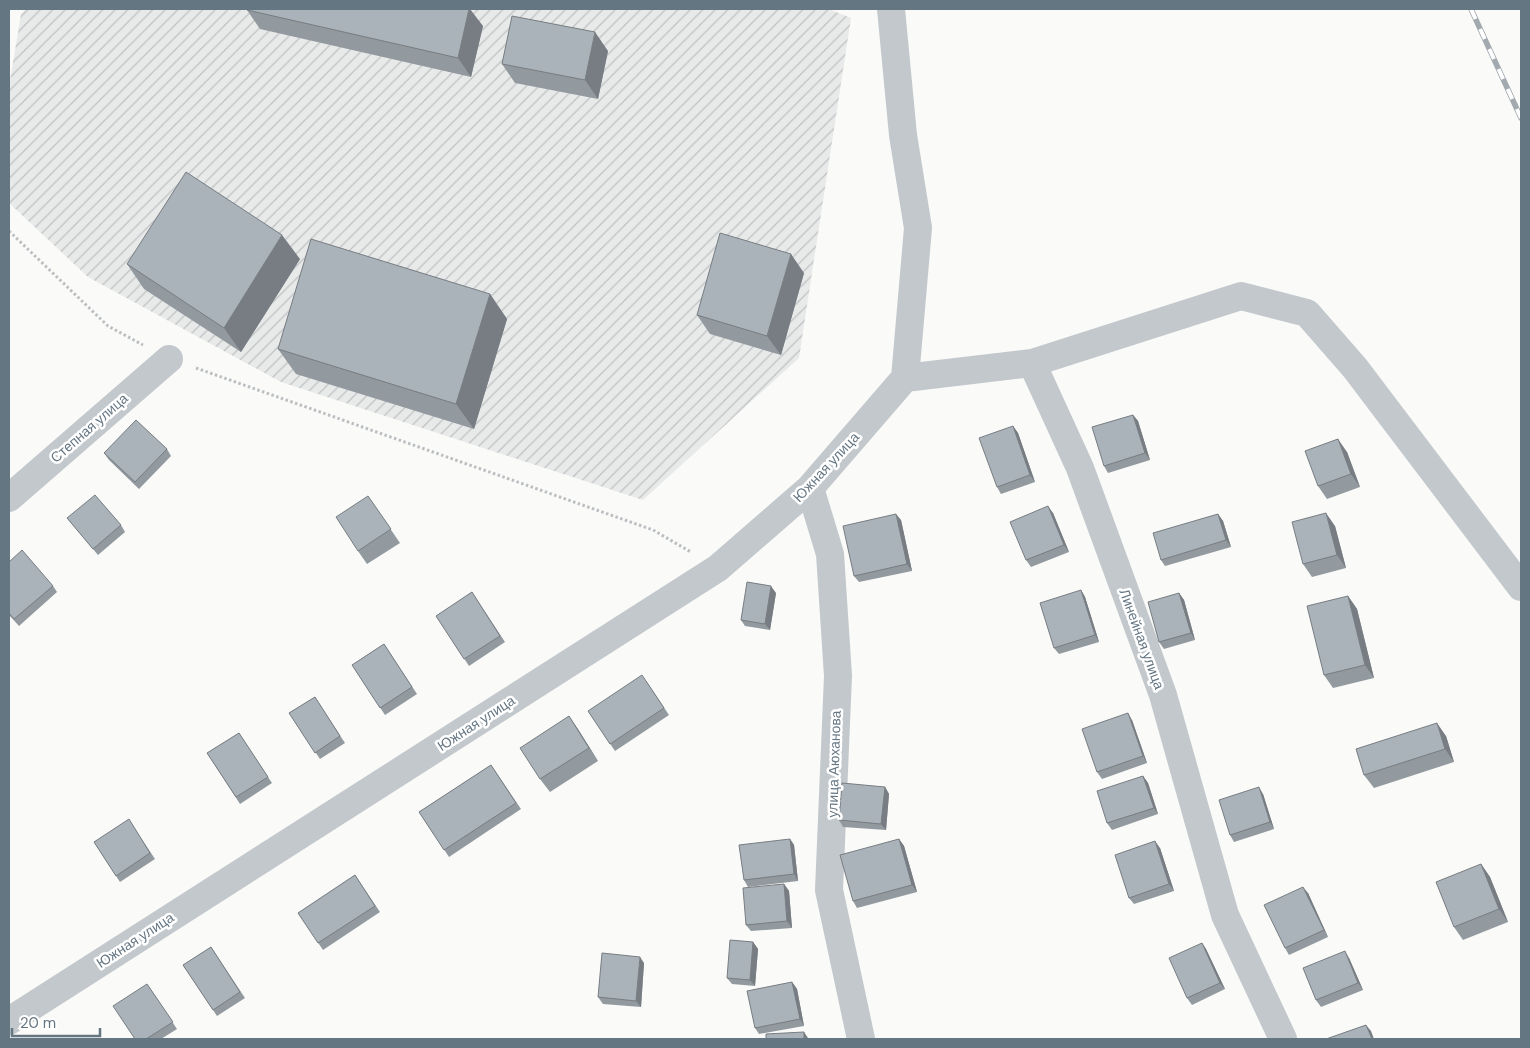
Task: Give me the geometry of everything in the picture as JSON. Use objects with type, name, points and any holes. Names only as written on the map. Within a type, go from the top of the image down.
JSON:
[{"type":"street","points":[[891,9],[903,135],[918,228],[905,378],[1032,363],[1241,296],[1307,313],[1355,368],[1521,587]]},
{"type":"street","name":"Степная улица","points":[[9,498],[169,359]]},
{"type":"street","name":"Линейная улица","points":[[1032,363],[1080,468],[1163,695],[1225,915],[1283,1039]]},
{"type":"street","name":"Южная улица","points":[[9,1021],[718,568],[810,488],[905,378]]},
{"type":"street","name":"улица Аюханова","points":[[810,488],[830,554],[838,676],[828,890],[861,1039]]},
{"type":"path","points":[[9,231],[108,326],[169,359],[653,530],[718,568]]},
{"type":"shaded area","points":[[26,9],[829,9],[851,18],[799,358],[643,500],[281,382],[88,277],[9,203],[9,87],[21,14]]},
{"type":"building","points":[[247,9],[469,9],[458,58]]},
{"type":"building","points":[[512,16],[595,32],[585,80],[502,64]]},
{"type":"building","points":[[186,172],[282,235],[224,328],[127,264]]},
{"type":"building","points":[[720,233],[791,254],[767,336],[697,315]]},
{"type":"building","points":[[311,239],[490,294],[456,404],[278,349]]},
{"type":"building","points":[[1133,415],[1145,453],[1104,466],[1092,427]]},
{"type":"building","points":[[136,420],[167,449],[135,482],[104,453]]},
{"type":"building","points":[[1013,426],[1030,475],[997,487],[979,438]]},
{"type":"building","points":[[1338,439],[1351,474],[1318,486],[1305,451]]},
{"type":"building","points":[[95,495],[121,525],[93,549],[67,518]]},
{"type":"building","points":[[368,496],[391,529],[358,551],[336,517]]},
{"type":"building","points":[[1048,506],[1064,545],[1026,560],[1010,522]]},
{"type":"building","points":[[1326,513],[1337,555],[1303,564],[1292,522]]},
{"type":"building","points":[[896,514],[907,564],[854,576],[843,526]]},
{"type":"building","points":[[1218,514],[1226,540],[1161,560],[1153,533]]},
{"type":"building","points":[[22,550],[53,586],[14,619],[9,613],[9,562]]},
{"type":"building","points":[[747,582],[771,586],[765,624],[741,620]]},
{"type":"building","points":[[1081,590],[1095,635],[1054,648],[1040,603]]},
{"type":"building","points":[[472,592],[500,636],[464,659],[436,616]]},
{"type":"building","points":[[1179,593],[1191,633],[1159,642],[1148,602]]},
{"type":"building","points":[[1348,596],[1365,665],[1324,675],[1307,606]]},
{"type":"building","points":[[384,644],[412,687],[380,708],[352,665]]},
{"type":"building","points":[[642,675],[664,708],[610,744],[588,711]]},
{"type":"building","points":[[315,697],[340,736],[315,753],[289,713]]},
{"type":"building","points":[[1128,713],[1143,756],[1097,772],[1082,729]]},
{"type":"building","points":[[569,716],[589,748],[540,779],[520,748]]},
{"type":"building","points":[[1437,723],[1445,749],[1364,775],[1356,749]]},
{"type":"building","points":[[239,733],[268,777],[236,797],[207,753]]},
{"type":"building","points":[[491,765],[516,803],[444,850],[419,812]]},
{"type":"building","points":[[1143,776],[1154,808],[1107,823],[1097,791]]},
{"type":"building","points":[[842,783],[885,787],[881,824],[839,820]]},
{"type":"building","points":[[1259,787],[1270,822],[1230,835],[1219,800]]},
{"type":"building","points":[[129,819],[150,853],[116,876],[94,842]]},
{"type":"building","points":[[790,839],[794,874],[744,880],[739,845]]},
{"type":"building","points":[[899,839],[912,885],[853,901],[840,855]]},
{"type":"building","points":[[1155,841],[1169,884],[1129,898],[1115,855]]},
{"type":"building","points":[[1481,864],[1499,909],[1454,927],[1436,882]]},
{"type":"building","points":[[355,875],[375,906],[318,943],[298,913]]},
{"type":"building","points":[[784,884],[787,921],[746,925],[743,888]]},
{"type":"building","points":[[1303,887],[1324,930],[1285,948],[1264,905]]},
{"type":"building","points":[[730,940],[753,942],[750,980],[727,978]]},
{"type":"building","points":[[1202,943],[1220,983],[1187,998],[1169,958]]},
{"type":"building","points":[[211,947],[240,992],[213,1010],[183,965]]},
{"type":"building","points":[[1345,951],[1358,983],[1316,1000],[1303,968]]},
{"type":"building","points":[[602,953],[640,957],[636,1001],[598,997]]},
{"type":"building","points":[[792,982],[800,1019],[755,1028],[747,991]]},
{"type":"building","points":[[147,984],[173,1022],[146,1039],[135,1039],[113,1006]]},
{"type":"building","points":[[1366,1025],[1372,1039],[1326,1039]]},
{"type":"building","points":[[804,1032],[804,1039],[766,1039],[766,1034]]},
{"type":"railway","points":[[1471,9],[1521,118]]}]
